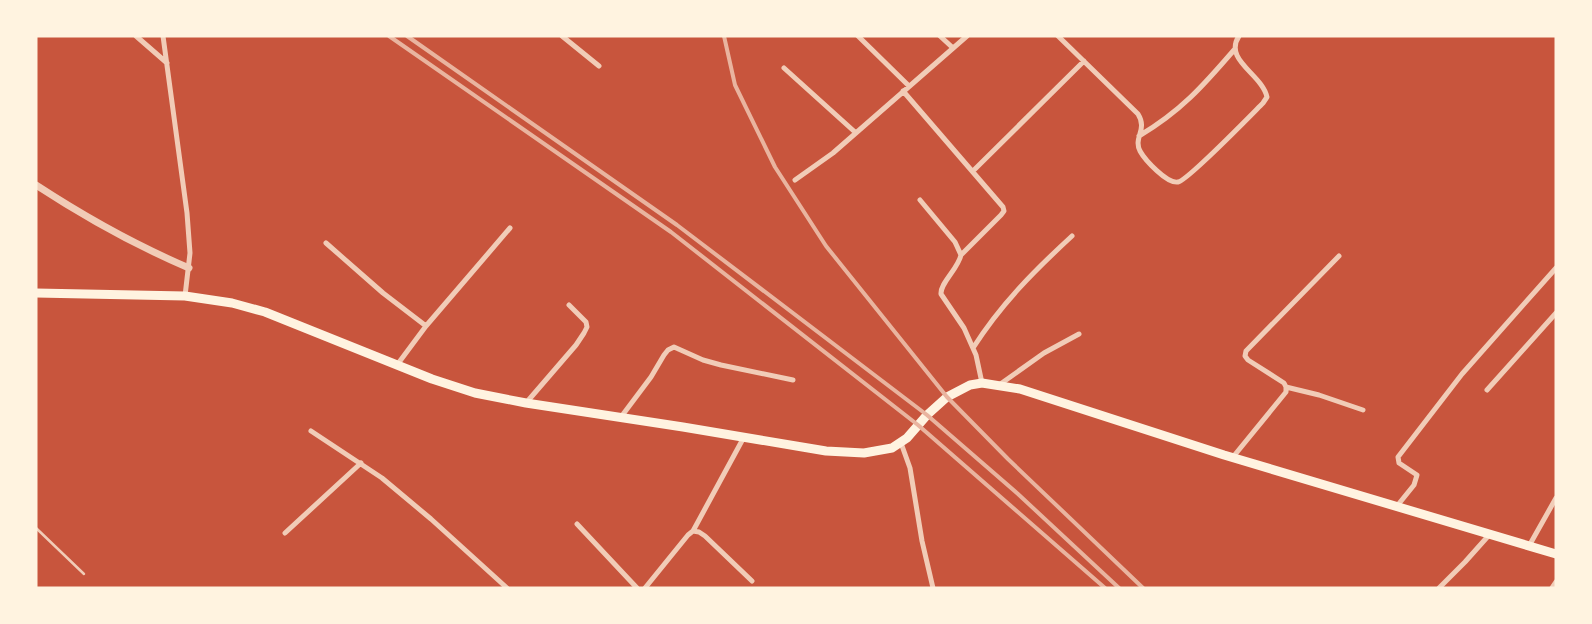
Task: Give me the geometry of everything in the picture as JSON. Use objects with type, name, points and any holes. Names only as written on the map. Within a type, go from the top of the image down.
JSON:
[{"type":"highway","points":[[36,293],[185,296],[232,303],[265,312],[432,379],[476,392],[526,403],[786,445],[848,453],[874,452],[892,448],[900,443],[926,415],[947,397],[970,385],[982,383],[998,385],[1020,389],[1233,457],[1556,554]]},
{"type":"street","points":[[136,36],[167,63]]},
{"type":"street","points":[[163,36],[187,213],[190,253],[185,296]]},
{"type":"street","points":[[562,36],[599,66]]},
{"type":"street","points":[[858,36],[909,86]]},
{"type":"street","points":[[940,36],[953,48]]},
{"type":"street","points":[[795,180],[856,133],[967,36]]},
{"type":"street","points":[[1058,36],[1138,114],[1142,128],[1138,144],[1141,151],[1166,179],[1172,182],[1178,182],[1193,171],[1267,97],[1266,89],[1237,57],[1234,43],[1239,36]]},
{"type":"street","points":[[1139,136],[1164,121],[1191,99],[1234,50]]},
{"type":"street","points":[[973,171],[1084,61]]},
{"type":"street","points":[[784,68],[856,133]]},
{"type":"street","points":[[903,91],[1003,207],[1004,212],[961,254],[957,268],[940,291],[964,328],[973,348],[982,383]]},
{"type":"street","points":[[36,185],[71,208],[124,238],[189,268]]},
{"type":"street","points":[[920,200],[955,242],[961,254]]},
{"type":"street","points":[[397,365],[426,326],[510,228]]},
{"type":"street","points":[[973,348],[992,319],[1007,301],[1072,236]]},
{"type":"street","points":[[326,242],[383,293],[426,326]]},
{"type":"street","points":[[1339,256],[1246,351],[1245,356],[1286,387],[1319,395],[1362,410]]},
{"type":"street","points":[[1397,506],[1414,485],[1417,475],[1399,463],[1398,457],[1404,447],[1462,374],[1556,268]]},
{"type":"street","points":[[526,403],[584,333],[586,322],[568,305]]},
{"type":"street","points":[[1487,390],[1556,313]]},
{"type":"street","points":[[998,385],[1044,354],[1079,334]]},
{"type":"street","points":[[622,417],[664,355],[668,350],[674,348],[721,365],[793,380]]},
{"type":"street","points":[[1233,457],[1283,396],[1286,387]]},
{"type":"street","points":[[311,431],[361,463],[408,499],[507,588]]},
{"type":"street","points":[[645,588],[693,531],[744,437]]},
{"type":"street","points":[[900,443],[910,468],[922,541],[933,588]]},
{"type":"street","points":[[285,533],[361,463]]},
{"type":"street","points":[[1530,546],[1556,498]]},
{"type":"street","points":[[577,524],[637,588]]},
{"type":"street","points":[[693,531],[705,536],[752,581]]},
{"type":"street","points":[[1439,588],[1490,534]]},
{"type":"street","points":[[1552,588],[1556,582]]},
{"type":"lane","points":[[36,528],[84,574]]},
{"type":"railway","points":[[389,36],[671,232],[918,425],[1105,588]]},
{"type":"railway","points":[[407,36],[677,225],[927,415],[1018,494],[1119,588]]},
{"type":"railway","points":[[724,36],[735,85],[775,167],[826,246],[947,397],[1008,459],[1143,588]]}]
